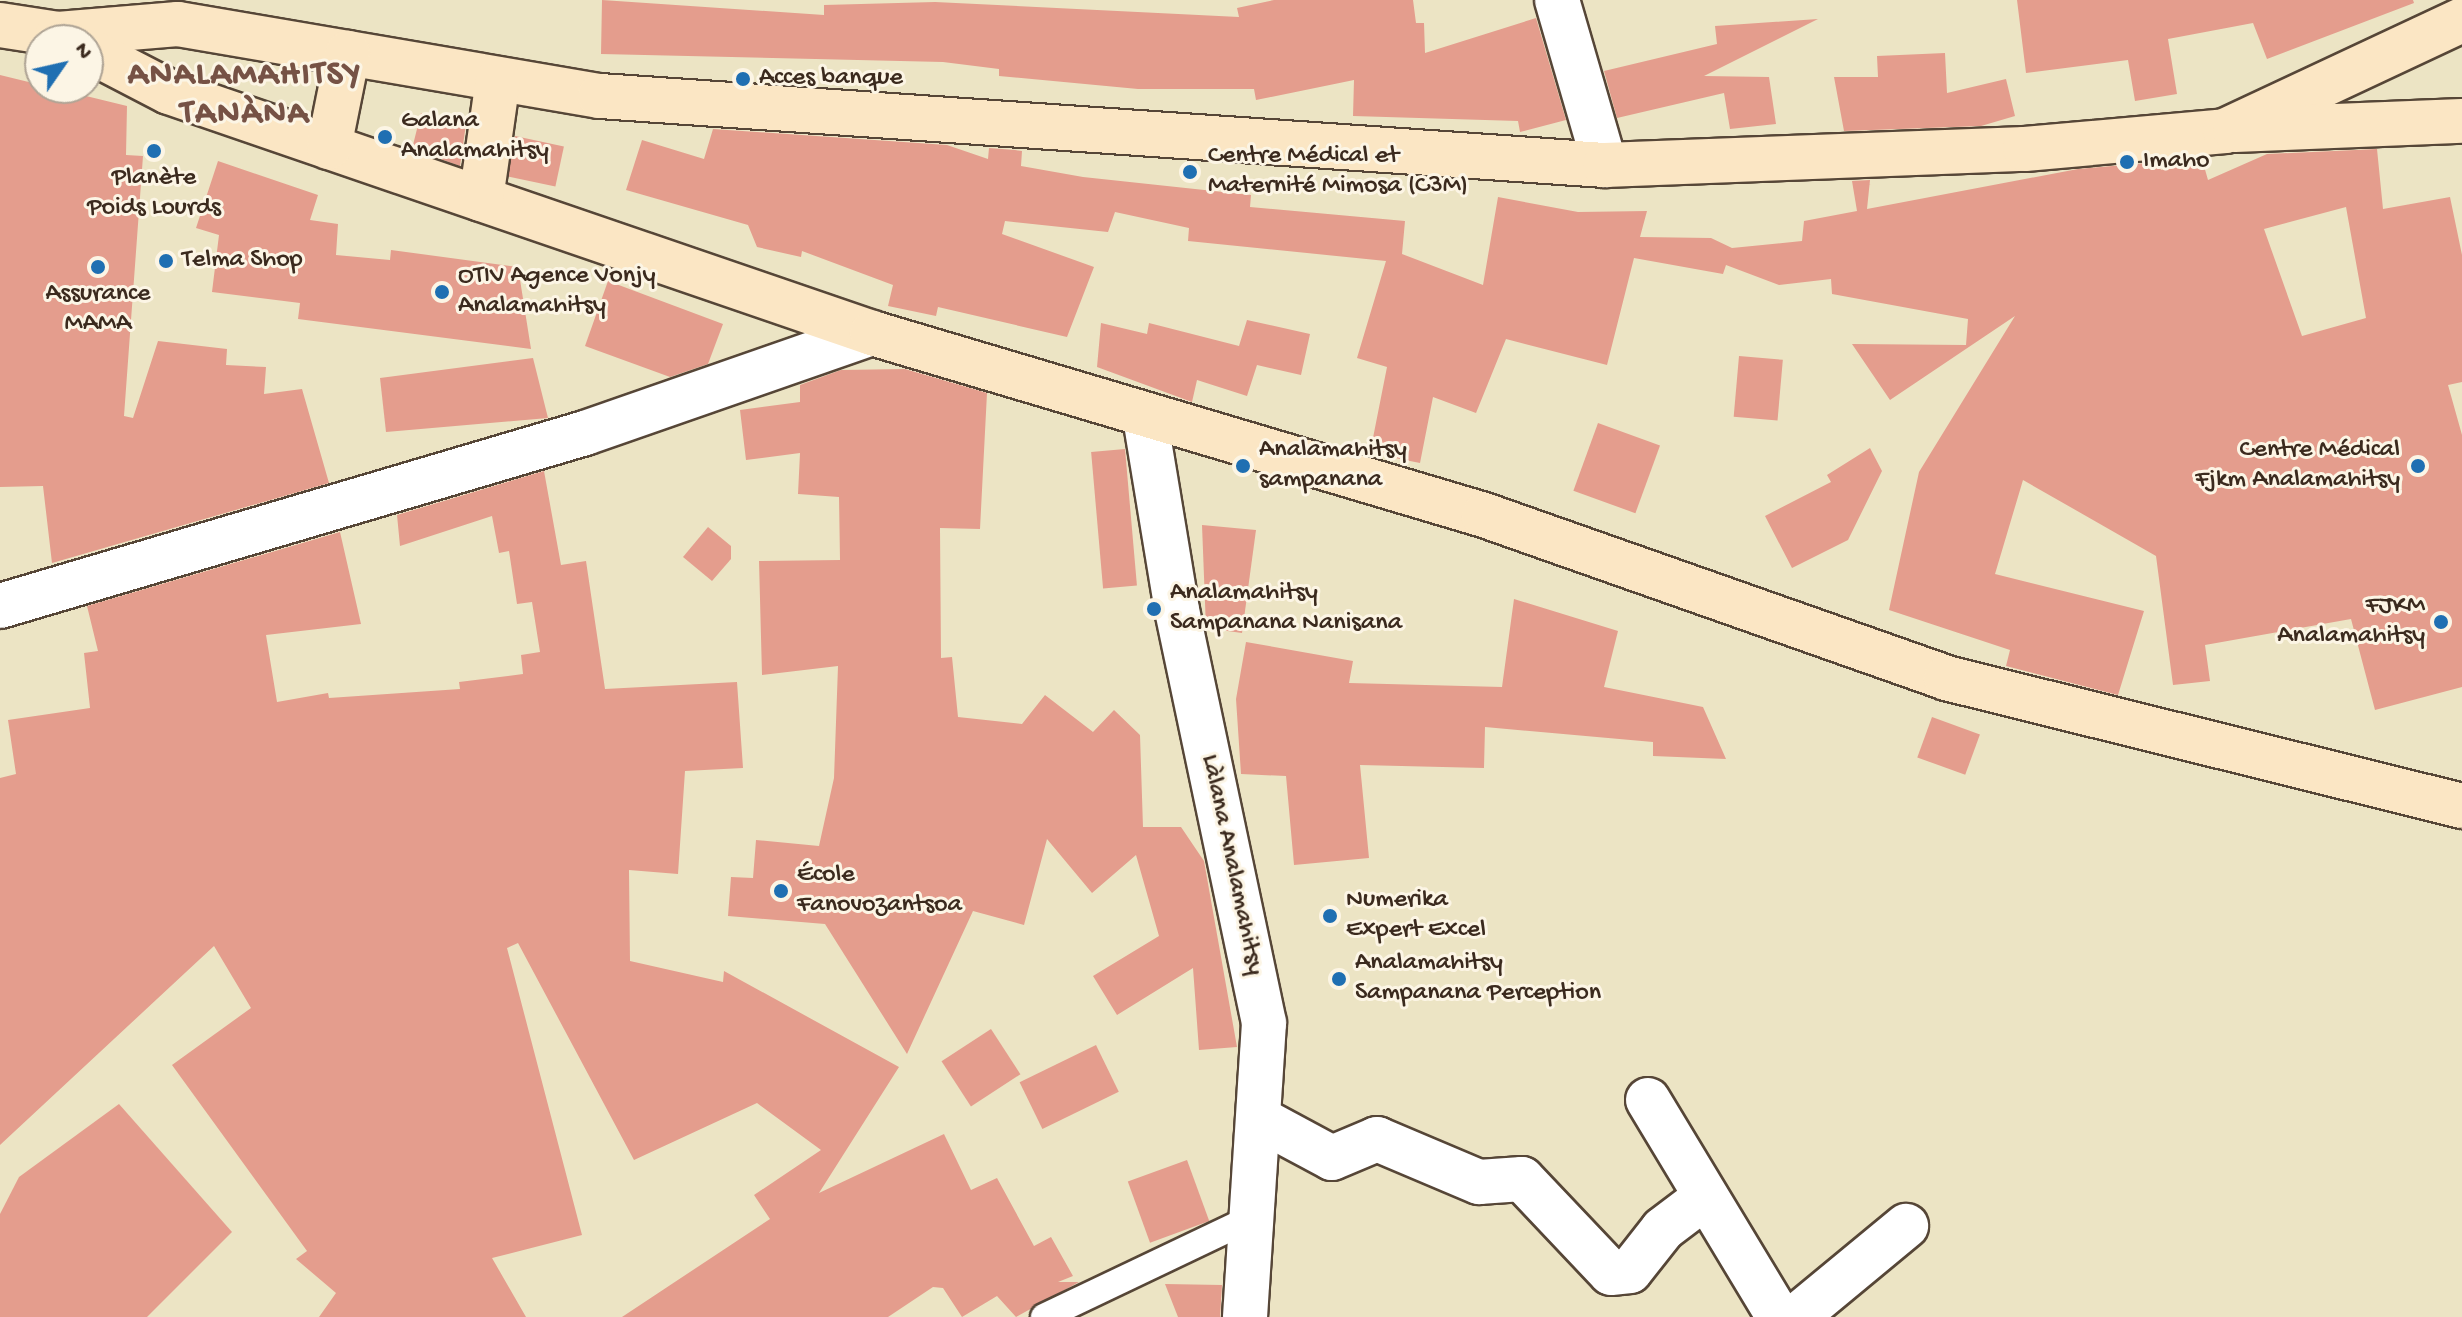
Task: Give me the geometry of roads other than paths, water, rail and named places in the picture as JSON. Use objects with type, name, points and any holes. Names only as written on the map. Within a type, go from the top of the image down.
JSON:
[{"type":"main road","points":[[169,92],[179,12]]},
{"type":"main road","points":[[104,32],[179,12],[348,53],[600,96],[1605,165],[2025,149],[2225,131],[2462,121]]},
{"type":"main road","points":[[2225,131],[2462,20]]},
{"type":"main road","points":[[0,25],[24,30]]},
{"type":"main road","points":[[329,147],[348,53]]},
{"type":"main road","points":[[104,58],[169,92],[872,333],[1145,417],[1484,515],[1946,678],[2462,806]]},
{"type":"main road","points":[[481,199],[498,79]]},
{"type":"street","points":[[1557,0],[1605,165]]},
{"type":"street","points":[[0,606],[585,433],[872,333]]},
{"type":"street","name":"Làlana Analamahitsy","points":[[1145,417],[1177,610],[1264,1023],[1263,1121],[1245,1317]]},
{"type":"street","points":[[1648,1100],[1704,1198],[1779,1317]]},
{"type":"street","points":[[1263,1121],[1332,1158],[1377,1139],[1479,1182],[1522,1179],[1611,1273],[1630,1271],[1663,1229],[1704,1198]]},
{"type":"street","points":[[1796,1317],[1906,1226]]},
{"type":"lane","points":[[1044,1317],[1252,1218]]},
{"type":"place","name":"Acces banque","points":[[743,79]]},
{"type":"place","name":"Galana Analamahitsy","points":[[385,137]]},
{"type":"place","name":"Planète Poids Lourds","points":[[154,151]]},
{"type":"place","name":"Imaho","points":[[2127,162]]},
{"type":"place","name":"Centre Médical et Maternité Mimosa (C3M)","points":[[1190,172]]},
{"type":"place","name":"Telma Shop","points":[[166,261]]},
{"type":"place","name":"Assurance MAMA","points":[[98,267]]},
{"type":"place","name":"OTIV Agence Vonjy Analamahitsy","points":[[442,292]]},
{"type":"place","name":"Analamahitsy sampanana","points":[[1243,466]]},
{"type":"place","name":"Centre Médical Fjkm Analamahitsy","points":[[2418,466]]},
{"type":"place","name":"Analamahitsy Sampanana Nanisana","points":[[1154,609]]},
{"type":"place","name":"FJKM Analamahitsy","points":[[2441,622]]},
{"type":"place","name":"École Fanovozantsoa","points":[[781,891]]},
{"type":"place","name":"Numerika Expert Excel","points":[[1330,916]]},
{"type":"place","name":"Analamahitsy Sampanana Perception","points":[[1339,979]]},
{"type":"district","name":"ANALAMAHITSY TANÀNA","points":[[245,96]]}]
